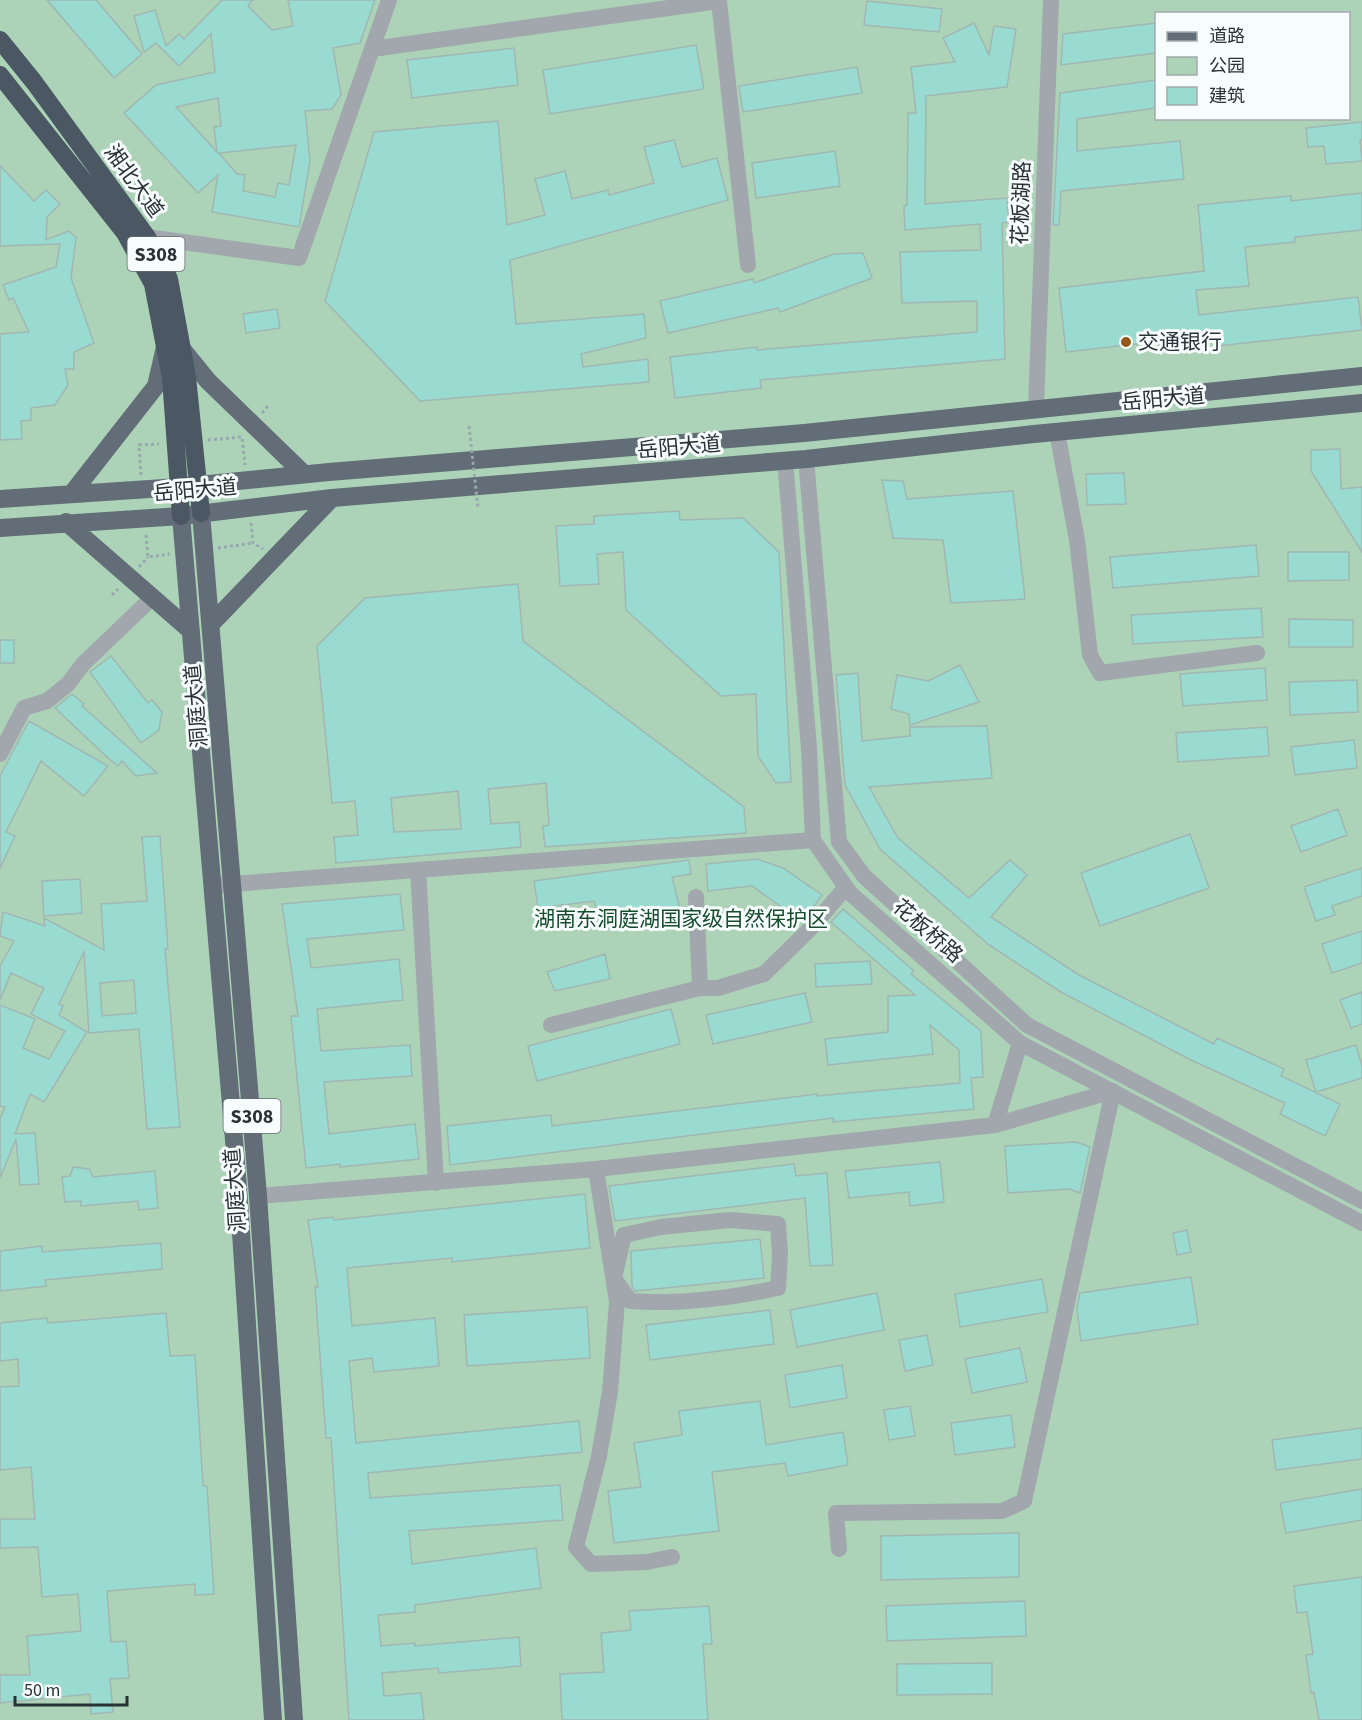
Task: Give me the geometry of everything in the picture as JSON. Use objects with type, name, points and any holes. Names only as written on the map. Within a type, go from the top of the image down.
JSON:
[{"type":"highway","name":"湘北大道","points":[[0,40],[34,82],[147,237],[169,279],[173,348],[171,378],[181,516]]},
{"type":"highway","name":"湘北大道","points":[[0,75],[125,233],[153,284],[173,348],[200,484],[201,513]]},
{"type":"main road","points":[[73,492],[156,386],[173,348],[304,474]]},
{"type":"main road","name":"岳阳大道","points":[[0,499],[73,492],[179,487],[304,474],[804,433],[1036,407],[1362,376]]},
{"type":"main road","name":"岳阳大道","points":[[0,528],[181,516],[332,498],[806,459],[1362,403]]},
{"type":"main road","points":[[212,623],[332,498]]},
{"type":"main road","name":"洞庭大道","points":[[201,513],[212,623],[258,1196],[294,1720]]},
{"type":"main road","name":"洞庭大道","points":[[181,516],[238,1187],[273,1720]]},
{"type":"main road","points":[[66,522],[190,631]]},
{"type":"street","points":[[147,237],[299,258],[389,0]]},
{"type":"street","name":"花板湖路","points":[[1036,407],[1051,0]]},
{"type":"street","points":[[372,49],[719,1],[748,265]]},
{"type":"street","points":[[1057,432],[1077,540],[1090,655],[1100,673],[1257,653]]},
{"type":"street","name":"花板桥路","points":[[806,459],[839,842],[864,876],[1027,1025],[1362,1201]]},
{"type":"street","points":[[211,886],[813,840],[809,748],[785,460]]},
{"type":"street","points":[[0,754],[24,708],[47,701],[68,684],[83,664],[152,598]]},
{"type":"street","name":"花板桥路","points":[[813,840],[846,887],[1020,1043],[1362,1223]]},
{"type":"street","points":[[418,870],[436,1183]]},
{"type":"street","points":[[550,1025],[700,988],[718,988],[764,974],[810,929],[846,887]]},
{"type":"street","points":[[696,897],[700,988]]},
{"type":"street","points":[[995,1125],[1020,1043]]},
{"type":"street","points":[[258,1196],[596,1169],[995,1125],[1113,1091],[1024,1501],[1002,1511],[836,1513],[839,1549]]},
{"type":"street","points":[[596,1169],[617,1302],[609,1392],[598,1455],[576,1547],[591,1564],[647,1562],[672,1557]]},
{"type":"street","points":[[730,1220],[778,1224],[778,1288],[738,1296],[656,1303],[630,1301],[614,1278],[624,1235],[661,1227],[730,1220]]},
{"type":"path","points":[[469,426],[478,508]]},
{"type":"green space","name":"湖南东洞庭湖国家级自然保护区","points":[[0,0],[1362,0],[1362,1720],[0,1720]]},
{"type":"building","points":[[47,0],[96,0],[142,54],[114,78]]},
{"type":"building","points":[[222,0],[253,0],[248,6],[272,30],[293,26],[288,0],[375,0],[360,43],[333,48],[341,95],[332,109],[305,111],[310,161],[299,227],[212,212],[218,175],[198,193],[124,113],[156,85],[215,72],[211,34],[179,66],[156,43],[144,52],[134,16],[155,10],[166,46],[179,34],[184,39]],"holes":[[[218,98],[221,126],[214,127],[217,152],[176,107]],[[296,145],[289,185],[278,183],[275,197],[243,191],[245,175],[237,174],[219,153]]]},
{"type":"building","points":[[867,1],[942,9],[939,32],[864,25]]},
{"type":"building","points":[[974,23],[989,55],[994,26],[1016,29],[1007,87],[926,96],[925,204],[1007,198],[1009,222],[1002,223],[1005,359],[760,380],[761,388],[675,398],[670,357],[757,347],[757,350],[977,332],[977,301],[902,303],[900,252],[981,250],[980,224],[905,230],[904,206],[907,205],[908,113],[916,113],[911,67],[955,62],[943,38]]},
{"type":"building","points":[[1155,23],[1155,53],[1061,65],[1063,34]]},
{"type":"building","points":[[696,45],[704,89],[550,114],[543,70]]},
{"type":"building","points":[[514,48],[518,85],[412,98],[407,60]]},
{"type":"building","points":[[857,67],[862,93],[743,112],[739,86]]},
{"type":"building","points":[[1155,80],[1155,108],[1077,119],[1077,151],[1180,141],[1184,179],[1061,191],[1059,225],[1053,225],[1060,93]]},
{"type":"building","points":[[498,121],[507,225],[545,215],[535,179],[565,171],[572,199],[608,190],[609,195],[654,183],[644,147],[674,140],[682,167],[717,158],[728,200],[510,260],[516,324],[644,314],[646,338],[581,354],[583,367],[648,359],[649,382],[420,401],[325,301],[374,132]]},
{"type":"building","points":[[1362,122],[1362,140],[1360,140],[1362,161],[1326,164],[1324,146],[1308,147],[1306,128]]},
{"type":"building","points":[[835,151],[840,186],[756,198],[752,163]]},
{"type":"building","points":[[0,166],[34,201],[46,190],[60,204],[47,217],[46,240],[69,231],[76,238],[71,278],[94,343],[74,352],[74,369],[65,369],[68,385],[55,405],[31,408],[31,420],[21,421],[22,439],[0,440],[0,334],[29,332],[13,298],[9,300],[3,285],[56,267],[60,244],[0,246]]},
{"type":"building","points":[[1362,193],[1362,230],[1295,237],[1295,242],[1245,247],[1249,286],[1196,290],[1199,315],[1358,297],[1362,330],[1217,346],[1215,335],[1066,352],[1059,288],[1204,271],[1198,205],[1291,196],[1291,201]]},
{"type":"building","points":[[863,253],[872,278],[780,312],[778,308],[668,333],[660,301],[753,279],[754,283],[834,254]]},
{"type":"building","points":[[277,309],[280,328],[246,333],[243,314]]},
{"type":"building","points":[[1340,449],[1341,489],[1362,487],[1362,552],[1311,471],[1311,450]]},
{"type":"building","points":[[1124,473],[1126,504],[1087,505],[1086,474]]},
{"type":"building","points":[[882,480],[903,481],[907,499],[1013,491],[1025,599],[951,603],[943,540],[893,538]]},
{"type":"building","points":[[679,511],[680,520],[743,518],[779,552],[791,782],[776,783],[758,756],[756,694],[721,696],[626,610],[623,552],[597,554],[599,584],[560,586],[556,526],[594,524],[594,516]]},
{"type":"building","points":[[1256,545],[1259,576],[1113,588],[1110,557]]},
{"type":"building","points":[[1288,552],[1349,552],[1349,580],[1288,581]]},
{"type":"building","points":[[518,584],[523,641],[744,807],[746,833],[545,847],[543,826],[549,825],[546,783],[488,789],[491,824],[519,822],[521,847],[336,863],[334,837],[358,835],[355,801],[332,803],[317,646],[365,598]],"holes":[[[458,791],[461,829],[394,832],[391,798]]]},
{"type":"building","points":[[1261,608],[1263,637],[1133,644],[1131,615]]},
{"type":"building","points":[[1289,619],[1353,620],[1353,647],[1289,647]]},
{"type":"building","points":[[0,640],[14,640],[14,663],[0,663]]},
{"type":"building","points":[[111,656],[148,703],[152,700],[162,712],[159,730],[141,743],[90,672]]},
{"type":"building","points":[[960,665],[979,702],[910,725],[909,714],[891,709],[897,675],[928,681]]},
{"type":"building","points":[[1265,668],[1267,700],[1183,706],[1180,674]]},
{"type":"building","points":[[858,673],[862,741],[910,736],[910,727],[987,726],[992,778],[869,787],[898,838],[969,898],[1010,860],[1027,875],[991,917],[1079,975],[1214,1044],[1217,1038],[1284,1069],[1281,1076],[1340,1104],[1325,1136],[1280,1114],[1285,1103],[1191,1060],[1061,992],[989,945],[880,849],[845,785],[836,675]]},
{"type":"building","points":[[1357,680],[1358,712],[1290,715],[1289,682]]},
{"type":"building","points":[[72,694],[84,704],[82,706],[157,773],[136,776],[122,761],[118,766],[108,758],[55,708]]},
{"type":"building","points":[[29,721],[108,766],[84,796],[41,761],[6,832],[15,836],[0,868],[0,776]]},
{"type":"building","points":[[1267,727],[1269,756],[1178,762],[1176,733]]},
{"type":"building","points":[[1354,740],[1357,768],[1295,775],[1291,747]]},
{"type":"building","points":[[1338,809],[1347,835],[1301,852],[1291,826]]},
{"type":"building","points":[[1190,834],[1209,888],[1100,926],[1081,873]]},
{"type":"building","points":[[160,836],[168,949],[165,949],[180,1127],[147,1129],[139,1029],[89,1033],[84,952],[59,1004],[63,1006],[59,1015],[87,1032],[44,1102],[30,1094],[15,1134],[35,1133],[39,1184],[20,1185],[16,1139],[0,1178],[0,1119],[5,1107],[0,1106],[0,1005],[35,1019],[23,1048],[49,1059],[65,1031],[31,1014],[44,988],[11,973],[0,1000],[0,966],[14,941],[0,936],[3,912],[45,926],[44,918],[104,950],[101,904],[147,901],[142,837]],"holes":[[[134,980],[136,1013],[102,1016],[100,983]]]},
{"type":"building","points":[[757,859],[783,868],[822,895],[803,922],[752,886],[708,891],[706,864]]},
{"type":"building","points":[[689,860],[691,874],[672,877],[681,913],[602,930],[594,901],[538,908],[534,881]]},
{"type":"building","points":[[1362,868],[1362,896],[1332,906],[1335,915],[1316,921],[1304,887]]},
{"type":"building","points":[[80,879],[82,913],[44,916],[42,881]]},
{"type":"building","points":[[400,894],[404,930],[307,939],[311,968],[399,959],[403,1000],[317,1009],[321,1051],[410,1045],[412,1076],[324,1082],[329,1134],[415,1124],[419,1159],[306,1168],[291,1016],[298,1016],[282,904]]},
{"type":"building","points":[[843,909],[914,971],[911,974],[981,1031],[983,1077],[971,1078],[974,1109],[833,1122],[833,1118],[450,1165],[447,1126],[551,1115],[552,1126],[817,1094],[817,1096],[960,1083],[959,1050],[930,1025],[933,1054],[828,1065],[825,1039],[888,1032],[888,996],[915,995],[831,922]]},
{"type":"building","points":[[1362,931],[1362,963],[1332,973],[1322,944]]},
{"type":"building","points":[[605,954],[610,979],[555,991],[547,972]]},
{"type":"building","points":[[870,961],[872,984],[816,987],[815,964]]},
{"type":"building","points":[[1362,992],[1362,1024],[1351,1028],[1340,1000]]},
{"type":"building","points":[[805,993],[812,1022],[713,1044],[706,1015]]},
{"type":"building","points":[[671,1009],[680,1044],[537,1081],[528,1046]]},
{"type":"building","points":[[1356,1045],[1362,1066],[1362,1078],[1316,1092],[1306,1060]]},
{"type":"building","points":[[1076,1142],[1090,1147],[1080,1193],[1069,1189],[1008,1193],[1005,1146]]},
{"type":"building","points":[[940,1162],[944,1202],[910,1206],[909,1192],[849,1198],[845,1171]]},
{"type":"building","points":[[794,1164],[796,1176],[827,1173],[833,1265],[810,1266],[805,1198],[615,1221],[609,1186]]},
{"type":"building","points":[[73,1167],[89,1169],[93,1177],[155,1171],[158,1208],[139,1210],[138,1201],[81,1206],[81,1201],[65,1202],[62,1177],[70,1176]]},
{"type":"building","points":[[585,1194],[590,1248],[452,1262],[452,1258],[347,1268],[352,1326],[435,1318],[439,1366],[374,1372],[372,1358],[349,1361],[356,1443],[579,1421],[582,1452],[368,1473],[370,1498],[560,1485],[563,1520],[409,1531],[412,1564],[536,1548],[541,1588],[415,1605],[415,1612],[378,1615],[381,1646],[415,1643],[415,1646],[519,1637],[521,1666],[439,1673],[438,1668],[382,1673],[384,1696],[421,1693],[424,1720],[349,1720],[331,1438],[326,1438],[315,1287],[318,1287],[308,1220],[333,1217],[334,1220]]},
{"type":"building","points":[[1187,1230],[1191,1252],[1177,1255],[1173,1233]]},
{"type":"building","points":[[760,1239],[764,1278],[635,1291],[632,1286],[631,1251]]},
{"type":"building","points":[[161,1243],[162,1269],[45,1280],[46,1286],[0,1291],[0,1251],[42,1246],[42,1252]]},
{"type":"building","points":[[1191,1277],[1198,1324],[1081,1341],[1077,1308],[1080,1293]]},
{"type":"building","points":[[1042,1279],[1048,1312],[960,1327],[955,1294]]},
{"type":"building","points":[[877,1293],[884,1330],[797,1347],[790,1310]]},
{"type":"building","points":[[587,1307],[590,1358],[467,1366],[464,1315]]},
{"type":"building","points":[[770,1310],[774,1344],[650,1360],[646,1325]]},
{"type":"building","points":[[166,1313],[170,1356],[195,1355],[203,1486],[207,1486],[214,1594],[195,1595],[195,1584],[107,1591],[111,1642],[126,1641],[129,1678],[110,1679],[113,1712],[91,1714],[90,1694],[0,1703],[0,1675],[30,1675],[27,1636],[81,1631],[78,1594],[42,1597],[38,1547],[0,1548],[0,1519],[35,1519],[31,1467],[0,1470],[0,1387],[19,1386],[18,1359],[0,1361],[0,1323],[47,1318],[48,1323]]},
{"type":"building","points":[[927,1335],[933,1365],[905,1371],[899,1340]]},
{"type":"building","points":[[1020,1348],[1027,1382],[972,1393],[965,1359]]},
{"type":"building","points":[[842,1365],[847,1398],[790,1408],[785,1375]]},
{"type":"building","points":[[760,1401],[766,1445],[843,1432],[848,1465],[788,1476],[785,1463],[712,1472],[719,1531],[614,1543],[608,1491],[641,1487],[634,1443],[682,1435],[679,1411]]},
{"type":"building","points":[[910,1406],[915,1436],[889,1440],[884,1410]]},
{"type":"building","points":[[1011,1415],[1015,1447],[955,1455],[951,1423]]},
{"type":"building","points":[[1362,1428],[1362,1459],[1276,1470],[1272,1440]]},
{"type":"building","points":[[1362,1489],[1362,1520],[1286,1533],[1280,1503]]},
{"type":"building","points":[[1019,1533],[1019,1577],[881,1580],[881,1536]]},
{"type":"building","points":[[1362,1577],[1362,1720],[1319,1720],[1314,1692],[1311,1693],[1306,1655],[1313,1654],[1307,1612],[1297,1613],[1294,1586]]},
{"type":"building","points":[[1025,1601],[1026,1636],[887,1641],[886,1606]]},
{"type":"building","points":[[709,1606],[712,1644],[703,1644],[708,1720],[562,1720],[560,1674],[604,1672],[601,1633],[631,1630],[629,1611]]},
{"type":"building","points":[[992,1663],[992,1694],[897,1695],[897,1664]]},
{"type":"place","name":"交通银行","points":[[1126,342]]}]
